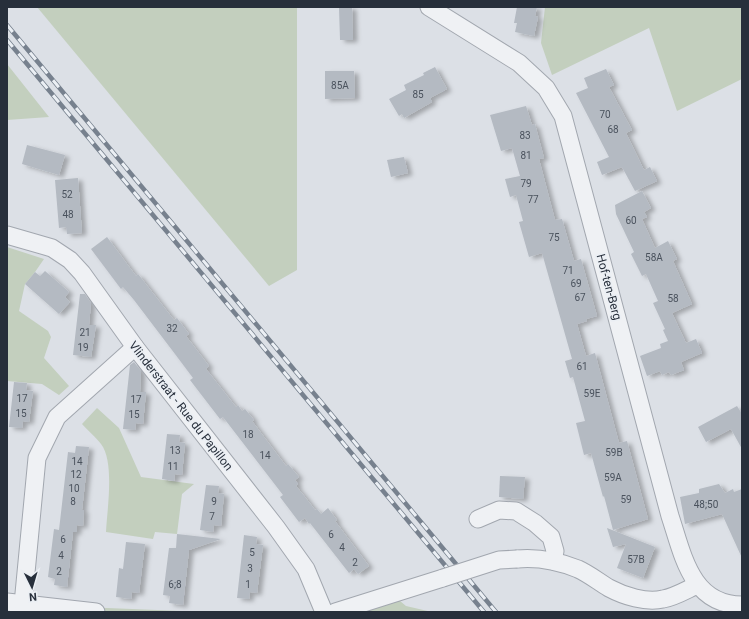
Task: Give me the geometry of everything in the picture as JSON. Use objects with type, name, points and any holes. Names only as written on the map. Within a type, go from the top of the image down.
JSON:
[{"type":"street","name":"Hof-ten-Berg","points":[[429,7],[519,63],[546,88],[563,116],[670,516],[689,571],[697,585],[713,598],[722,603],[736,607]]},
{"type":"street","name":"Vlinderstraat - Rue du Papillon","points":[[7,235],[52,248],[70,260],[82,273],[135,347],[276,527],[306,568],[324,612]]},
{"type":"street","points":[[96,612],[15,603],[37,458],[57,417],[135,347]]},
{"type":"street","points":[[478,519],[499,510],[516,511],[536,523],[551,537],[555,551],[553,561]]},
{"type":"street","points":[[335,612],[499,560],[528,558],[553,561],[578,569],[610,588],[624,594],[643,599],[663,599],[697,585]]},
{"type":"green space","points":[[37,7],[297,7],[297,270],[269,286]]},
{"type":"green space","points":[[545,7],[742,7],[742,79],[677,111],[649,28],[552,75],[541,43]]},
{"type":"green space","points":[[7,64],[49,117],[7,120]]},
{"type":"green space","points":[[7,247],[44,259],[25,284],[19,311],[48,331],[51,337],[44,358],[69,386],[59,395],[42,384],[7,381]]},
{"type":"green space","points":[[97,408],[119,428],[141,477],[194,484],[182,494],[177,534],[155,532],[153,539],[106,532],[109,486],[108,462],[101,444],[82,424]]},
{"type":"green space","points":[[394,596],[406,606],[432,612],[367,612]]},
{"type":"green space","points":[[7,604],[207,612],[7,612]]},
{"type":"building","points":[[339,7],[352,7],[353,40],[340,40]]},
{"type":"building","points":[[517,7],[537,7],[535,16],[538,17],[534,36],[515,32],[517,23],[514,23]]},
{"type":"building","points":[[435,67],[447,89],[430,98],[432,102],[404,118],[402,114],[399,116],[389,99],[406,90],[404,85],[424,75],[423,73]]},
{"type":"building","points":[[606,69],[614,85],[609,87],[632,130],[626,133],[644,170],[650,167],[657,181],[635,191],[622,167],[602,175],[597,162],[609,157],[576,93],[588,88],[584,78]]},
{"type":"building","points":[[325,71],[354,71],[355,98],[325,99]]},
{"type":"building","points":[[526,106],[532,125],[535,124],[544,158],[539,159],[555,220],[562,219],[574,261],[581,259],[597,316],[586,319],[587,321],[577,324],[586,356],[595,353],[619,443],[627,441],[648,519],[613,530],[591,453],[584,455],[576,423],[585,421],[573,377],[570,378],[565,361],[572,359],[542,253],[529,257],[519,222],[523,221],[516,195],[510,197],[505,179],[520,176],[512,148],[501,151],[490,115]]},
{"type":"building","points":[[27,145],[65,155],[59,175],[22,164]]},
{"type":"building","points":[[404,157],[408,173],[391,177],[387,160]]},
{"type":"building","points":[[78,178],[82,233],[67,234],[66,227],[59,228],[55,180]]},
{"type":"building","points":[[642,191],[651,208],[644,212],[647,217],[642,219],[655,248],[668,241],[677,259],[673,261],[692,304],[672,313],[686,343],[696,339],[702,353],[681,362],[684,370],[671,375],[669,372],[662,375],[660,371],[647,376],[640,356],[661,348],[660,344],[668,341],[663,330],[665,329],[653,303],[658,301],[646,274],[642,276],[631,254],[634,252],[616,214],[615,205]]},
{"type":"building","points":[[107,237],[136,276],[138,274],[174,320],[177,318],[189,334],[186,336],[209,366],[206,369],[236,407],[238,405],[242,411],[245,409],[254,420],[252,421],[286,466],[288,464],[299,477],[295,480],[298,484],[296,486],[315,510],[317,509],[321,514],[328,508],[337,520],[335,521],[369,566],[358,574],[354,569],[349,573],[310,523],[309,524],[305,518],[299,522],[280,497],[283,495],[223,417],[220,419],[190,380],[193,378],[175,354],[134,300],[123,287],[121,289],[91,249]]},
{"type":"building","points":[[45,271],[69,292],[65,297],[70,302],[59,314],[25,284],[35,272],[40,276]]},
{"type":"building","points":[[80,294],[85,294],[91,303],[89,325],[96,325],[91,357],[73,355]]},
{"type":"building","points":[[134,362],[141,371],[140,392],[146,392],[143,424],[136,423],[135,430],[123,429],[130,365]]},
{"type":"building","points":[[14,382],[27,383],[26,390],[33,391],[29,422],[23,421],[22,428],[9,427]]},
{"type":"building","points":[[737,406],[742,414],[742,449],[731,429],[706,442],[698,427]]},
{"type":"building","points":[[167,434],[180,435],[179,442],[185,443],[182,475],[175,474],[174,481],[162,479]]},
{"type":"building","points":[[76,446],[89,447],[82,510],[84,510],[83,526],[77,525],[77,532],[73,532],[67,587],[54,585],[55,579],[48,577],[54,529],[59,530],[68,452],[75,453]]},
{"type":"building","points":[[500,476],[525,477],[523,499],[499,497]]},
{"type":"building","points":[[719,484],[725,493],[733,489],[734,492],[742,489],[742,558],[722,514],[685,524],[680,497],[699,493],[699,489]]},
{"type":"building","points":[[206,485],[219,486],[218,493],[224,494],[221,526],[214,525],[213,532],[200,530]]},
{"type":"building","points":[[607,528],[655,547],[643,578],[617,568],[626,544],[613,547]]},
{"type":"building","points":[[177,534],[221,539],[189,550],[183,605],[169,603],[170,596],[163,595],[169,548],[176,548]]},
{"type":"building","points":[[244,535],[257,537],[256,544],[263,545],[257,593],[250,592],[249,599],[237,598]]},
{"type":"building","points":[[126,542],[145,544],[139,593],[132,592],[131,599],[116,597],[119,568],[123,569]]},
{"type":"railway","points":[[7,25],[496,612]]},
{"type":"railway","points":[[7,40],[484,612]]}]
